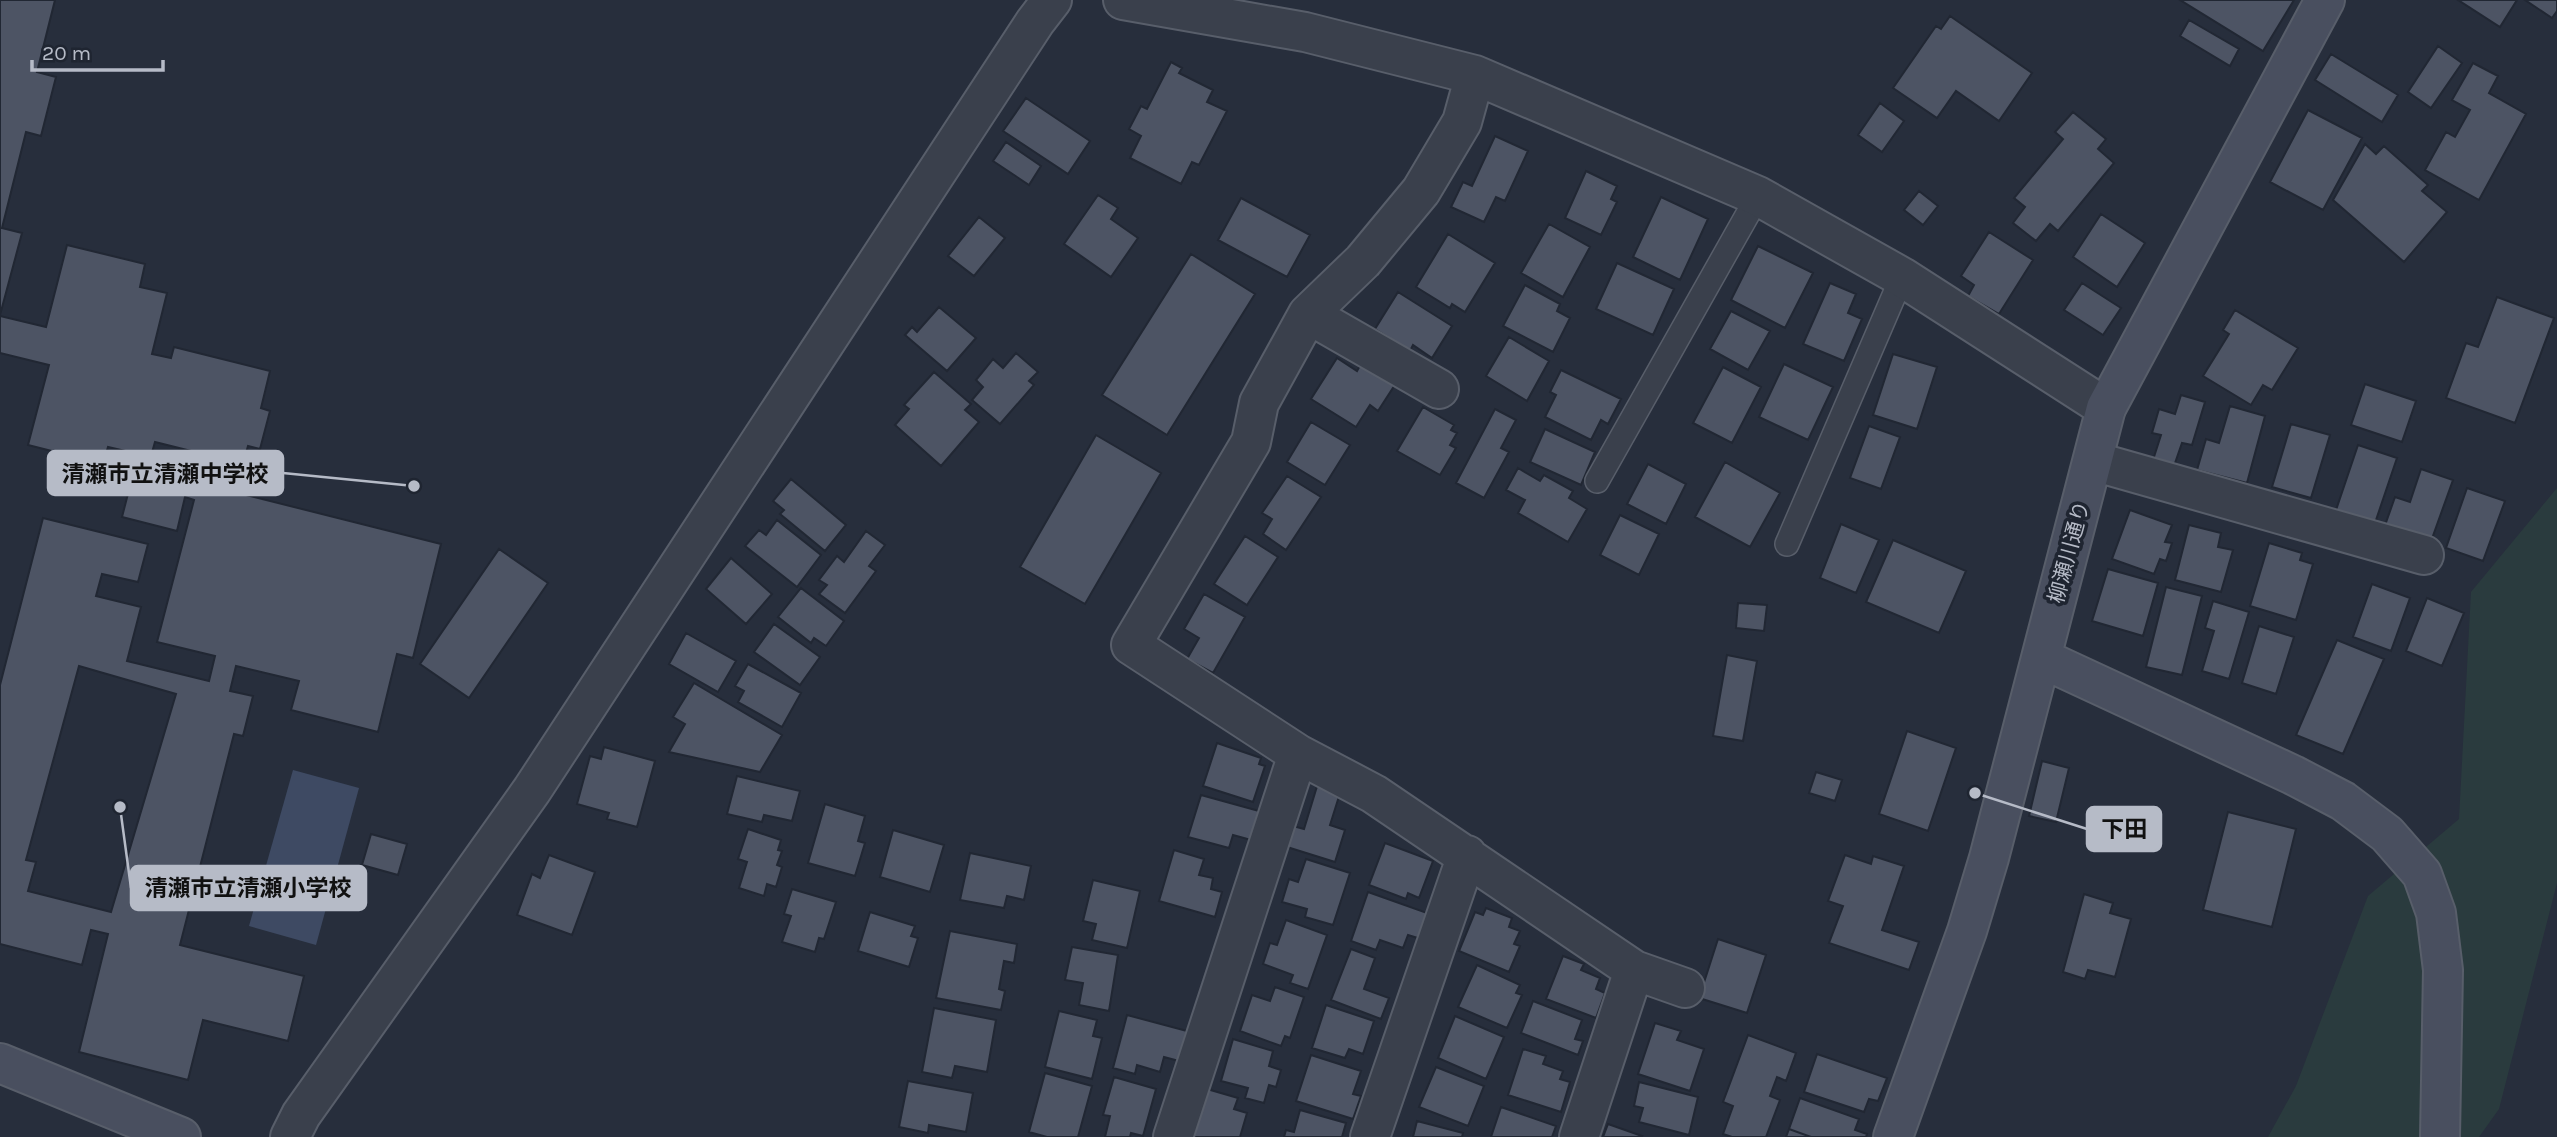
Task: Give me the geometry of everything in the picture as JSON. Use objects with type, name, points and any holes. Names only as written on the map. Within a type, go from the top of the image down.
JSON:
[{"type":"street","points":[[290,1137],[301,1115],[532,790],[1035,22],[1052,0]]},
{"type":"street","points":[[1123,0],[1305,32],[1475,75],[1758,195],[1902,277],[2106,408]]},
{"type":"street","name":"柳瀬川通り","points":[[1892,1137],[1967,931],[1989,858],[2106,408],[2325,0]]},
{"type":"street","points":[[1475,75],[1462,122],[1421,191],[1363,261],[1308,314],[1259,403],[1251,442],[1131,645],[1298,754],[1374,793],[1634,970],[1685,988]]},
{"type":"street","points":[[1308,314],[1439,389]]},
{"type":"street","points":[[2093,461],[2424,555]]},
{"type":"street","points":[[2041,658],[2343,801],[2387,834],[2422,874],[2436,913],[2443,970],[2440,1137]]},
{"type":"street","points":[[1173,1137],[1298,754]]},
{"type":"street","points":[[1370,1137],[1467,855]]},
{"type":"street","points":[[1579,1137],[1634,970]]},
{"type":"street","points":[[0,1063],[181,1137]]},
{"type":"lane","points":[[1597,481],[1758,195]]},
{"type":"lane","points":[[1787,544],[1902,277]]},
{"type":"shaded area","points":[[2557,488],[2557,883],[2499,1109],[2479,1137],[2268,1137],[2296,1086],[2368,896],[2459,819],[2471,592]]},
{"type":"water","points":[[293,770],[359,788],[316,945],[249,926]]},
{"type":"building","points":[[0,0],[55,0],[37,72],[56,77],[41,136],[26,132],[2,228],[22,233],[0,315]]},
{"type":"building","points":[[2180,0],[2294,0],[2263,51]]},
{"type":"building","points":[[2458,0],[2517,0],[2500,27]]},
{"type":"building","points":[[2525,0],[2557,0],[2557,11],[2552,18]]},
{"type":"building","points":[[1950,16],[2032,73],[1999,121],[1956,91],[1937,118],[1893,88],[1936,26],[1941,29]]},
{"type":"building","points":[[2189,20],[2239,49],[2230,66],[2180,36]]},
{"type":"building","points":[[2438,46],[2462,63],[2431,108],[2408,92]]},
{"type":"building","points":[[2331,54],[2398,95],[2382,122],[2315,80]]},
{"type":"building","points":[[1171,62],[1182,68],[1179,73],[1213,90],[1207,102],[1227,111],[1199,165],[1192,162],[1181,184],[1130,158],[1141,136],[1129,129],[1141,106],[1147,109]]},
{"type":"building","points":[[2473,63],[2498,76],[2489,93],[2526,114],[2479,200],[2425,170],[2446,132],[2455,137],[2470,110],[2452,100]]},
{"type":"building","points":[[1026,98],[1090,141],[1068,174],[1003,131]]},
{"type":"building","points":[[1880,103],[1904,121],[1882,152],[1858,135]]},
{"type":"building","points":[[2308,110],[2362,138],[2323,210],[2270,182]]},
{"type":"building","points":[[2073,112],[2106,139],[2098,149],[2114,163],[2058,231],[2050,224],[2036,241],[2013,223],[2025,207],[2014,198],[2063,139],[2055,132]]},
{"type":"building","points":[[1495,136],[1528,151],[1505,201],[1496,197],[1484,222],[1451,207],[1463,182],[1472,186]]},
{"type":"building","points":[[1006,142],[1041,166],[1029,185],[993,161]]},
{"type":"building","points":[[2365,144],[2376,154],[2384,146],[2428,185],[2422,191],[2447,212],[2404,262],[2333,200]]},
{"type":"building","points":[[1586,171],[1617,186],[1611,199],[1617,202],[1601,235],[1565,218]]},
{"type":"building","points":[[1919,191],[1938,206],[1923,225],[1904,210]]},
{"type":"building","points":[[1098,195],[1118,208],[1111,219],[1138,238],[1111,277],[1064,244]]},
{"type":"building","points":[[1661,197],[1708,219],[1680,280],[1633,257]]},
{"type":"building","points":[[1241,198],[1310,235],[1287,277],[1218,240]]},
{"type":"building","points":[[2101,214],[2145,243],[2117,287],[2073,257]]},
{"type":"building","points":[[979,217],[1005,238],[974,276],[948,256]]},
{"type":"building","points":[[1549,224],[1590,247],[1563,297],[1521,273]]},
{"type":"building","points":[[1989,232],[2033,260],[1999,314],[1968,296],[1974,285],[1961,276]]},
{"type":"building","points":[[1448,234],[1495,263],[1465,312],[1452,304],[1450,308],[1416,287]]},
{"type":"building","points":[[67,245],[145,264],[140,287],[167,293],[152,354],[171,358],[174,347],[270,371],[261,408],[270,411],[260,449],[248,446],[243,464],[155,442],[147,470],[441,544],[413,658],[397,654],[378,732],[291,710],[299,681],[236,666],[230,691],[253,696],[243,736],[234,734],[180,945],[304,976],[288,1041],[203,1020],[188,1080],[79,1052],[108,934],[91,930],[82,965],[0,944],[0,685],[43,518],[148,544],[138,582],[102,574],[96,596],[141,607],[127,661],[209,681],[215,656],[157,642],[194,500],[185,497],[177,531],[122,517],[131,482],[127,480],[134,453],[108,447],[103,464],[28,445],[49,365],[0,353],[0,316],[46,327]],"holes":[[[79,666],[176,694],[111,912],[28,891],[36,862],[26,860]]]},
{"type":"building","points":[[1758,246],[1813,273],[1785,328],[1731,300]]},
{"type":"building","points":[[1191,254],[1255,294],[1167,435],[1102,395]]},
{"type":"building","points":[[1617,263],[1674,289],[1653,335],[1596,309]]},
{"type":"building","points":[[1830,283],[1856,294],[1848,313],[1862,319],[1844,361],[1803,344]]},
{"type":"building","points":[[2082,283],[2121,308],[2103,335],[2064,310]]},
{"type":"building","points":[[1525,285],[1560,304],[1557,311],[1570,318],[1553,352],[1503,326]]},
{"type":"building","points":[[1398,292],[1452,326],[1432,358],[1413,345],[1410,351],[1375,329]]},
{"type":"building","points":[[2497,297],[2554,318],[2515,423],[2446,398],[2466,343],[2478,347]]},
{"type":"building","points":[[939,307],[976,338],[947,371],[905,335],[912,327],[917,332]]},
{"type":"building","points":[[2235,310],[2298,348],[2272,390],[2263,385],[2251,405],[2203,376],[2229,334],[2223,330]]},
{"type":"building","points":[[1731,311],[1770,331],[1748,370],[1710,349]]},
{"type":"building","points":[[1509,337],[1549,361],[1527,401],[1486,376]]},
{"type":"building","points":[[1016,353],[1038,372],[1029,381],[1034,385],[1000,424],[972,400],[983,387],[976,380],[993,359],[1003,368]]},
{"type":"building","points":[[1893,354],[1937,367],[1917,429],[1873,415]]},
{"type":"building","points":[[1337,358],[1357,371],[1364,358],[1398,380],[1378,411],[1370,405],[1356,427],[1311,399]]},
{"type":"building","points":[[1784,364],[1833,387],[1808,440],[1759,417]]},
{"type":"building","points":[[1723,367],[1761,387],[1732,443],[1693,423]]},
{"type":"building","points":[[1561,370],[1621,399],[1608,424],[1601,420],[1591,440],[1545,417],[1556,395],[1550,392]]},
{"type":"building","points":[[934,372],[971,404],[965,410],[979,422],[941,466],[895,425],[909,409],[904,405]]},
{"type":"building","points":[[2365,384],[2416,401],[2402,442],[2351,425]]},
{"type":"building","points":[[2181,395],[2205,402],[2192,445],[2182,443],[2174,466],[2153,460],[2161,435],[2152,433],[2159,409],[2175,414]]},
{"type":"building","points":[[2230,406],[2265,416],[2247,483],[2197,470],[2206,439],[2219,443]]},
{"type":"building","points":[[1423,407],[1454,425],[1451,430],[1457,433],[1450,445],[1456,448],[1440,475],[1397,451]]},
{"type":"building","points":[[1495,409],[1516,420],[1501,448],[1509,452],[1484,498],[1456,483]]},
{"type":"building","points":[[1311,422],[1350,445],[1325,485],[1287,462]]},
{"type":"building","points":[[2291,424],[2330,435],[2311,498],[2272,487]]},
{"type":"building","points":[[1869,426],[1900,437],[1881,489],[1850,478]]},
{"type":"building","points":[[1545,429],[1595,452],[1581,485],[1530,462]]},
{"type":"building","points":[[1096,435],[1161,473],[1085,604],[1020,567]]},
{"type":"building","points":[[2358,445],[2397,458],[2375,523],[2336,510]]},
{"type":"building","points":[[1725,462],[1780,493],[1750,547],[1695,517]]},
{"type":"building","points":[[1648,464],[1686,484],[1666,524],[1627,504]]},
{"type":"building","points":[[1518,468],[1540,481],[1544,475],[1573,491],[1569,498],[1587,509],[1568,542],[1518,513],[1525,500],[1506,490]]},
{"type":"building","points":[[2421,469],[2453,480],[2429,547],[2383,531],[2395,497],[2410,502]]},
{"type":"building","points":[[1287,476],[1321,497],[1286,550],[1263,534],[1272,519],[1262,513]]},
{"type":"building","points":[[791,479],[846,525],[825,551],[780,514],[784,510],[773,501]]},
{"type":"building","points":[[2467,488],[2505,501],[2483,561],[2446,548]]},
{"type":"building","points":[[2130,510],[2172,525],[2165,542],[2172,543],[2166,561],[2160,559],[2154,574],[2112,559]]},
{"type":"building","points":[[1620,515],[1659,534],[1639,575],[1600,555]]},
{"type":"building","points":[[777,520],[821,555],[797,587],[745,546],[759,530],[766,535]]},
{"type":"building","points":[[1841,524],[1879,540],[1856,593],[1820,578]]},
{"type":"building","points":[[2189,525],[2221,533],[2218,547],[2233,550],[2221,592],[2175,580]]},
{"type":"building","points":[[866,531],[885,545],[869,566],[876,571],[845,613],[819,594],[827,585],[819,580],[837,556],[844,562]]},
{"type":"building","points":[[1245,536],[1278,557],[1247,605],[1214,584]]},
{"type":"building","points":[[1893,540],[1966,571],[1939,633],[1866,602]]},
{"type":"building","points":[[2269,543],[2302,553],[2300,560],[2313,564],[2296,620],[2250,606]]},
{"type":"building","points":[[499,549],[548,583],[469,698],[420,664]]},
{"type":"building","points":[[731,558],[772,594],[746,624],[706,589]]},
{"type":"building","points":[[2108,569],[2158,583],[2143,636],[2092,621]]},
{"type":"building","points":[[2372,584],[2410,598],[2391,651],[2353,637]]},
{"type":"building","points":[[2166,587],[2202,596],[2182,675],[2146,667]]},
{"type":"building","points":[[801,588],[844,621],[826,646],[814,638],[811,643],[778,617]]},
{"type":"building","points":[[1204,594],[1245,617],[1213,673],[1187,659],[1199,638],[1184,629]]},
{"type":"building","points":[[2427,598],[2464,613],[2442,666],[2406,651]]},
{"type":"building","points":[[2213,601],[2249,612],[2229,679],[2202,671],[2214,631],[2205,628]]},
{"type":"building","points":[[1738,603],[1767,605],[1764,631],[1736,628]]},
{"type":"building","points":[[774,624],[820,657],[800,685],[754,652]]},
{"type":"building","points":[[2259,626],[2294,637],[2276,694],[2242,683]]},
{"type":"building","points":[[686,633],[736,661],[718,692],[669,664]]},
{"type":"building","points":[[2337,640],[2384,659],[2343,754],[2296,735]]},
{"type":"building","points":[[1727,655],[1757,661],[1743,741],[1713,736]]},
{"type":"building","points":[[748,664],[801,693],[782,727],[738,702],[744,691],[735,686]]},
{"type":"building","points":[[694,683],[782,735],[760,772],[669,752],[685,724],[673,717]]},
{"type":"building","points":[[1907,731],[1956,748],[1928,831],[1879,814]]},
{"type":"building","points":[[1217,743],[1261,758],[1259,764],[1265,766],[1253,802],[1203,786]]},
{"type":"building","points":[[604,747],[655,761],[637,827],[607,819],[609,813],[577,804],[590,756],[601,759]]},
{"type":"building","points":[[2042,761],[2069,768],[2056,822],[2029,816]]},
{"type":"building","points":[[1816,772],[1842,780],[1835,801],[1809,793]]},
{"type":"building","points":[[737,776],[800,791],[792,821],[764,815],[762,822],[727,814]]},
{"type":"building","points":[[1318,783],[1341,790],[1330,825],[1345,830],[1335,862],[1287,847],[1293,826],[1304,829]]},
{"type":"building","points":[[1201,795],[1259,811],[1251,840],[1233,835],[1229,848],[1188,837]]},
{"type":"building","points":[[825,804],[865,816],[858,841],[865,843],[855,876],[808,863]]},
{"type":"building","points":[[2228,812],[2296,829],[2272,927],[2203,910]]},
{"type":"building","points":[[748,829],[781,840],[778,850],[782,851],[777,865],[782,867],[776,887],[767,884],[764,896],[739,888],[747,862],[738,859]]},
{"type":"building","points":[[893,830],[944,845],[930,892],[880,877]]},
{"type":"building","points":[[371,834],[407,844],[398,875],[362,865]]},
{"type":"building","points":[[1385,843],[1433,861],[1419,898],[1408,893],[1406,899],[1369,885]]},
{"type":"building","points":[[1174,850],[1204,859],[1199,875],[1213,878],[1211,889],[1222,892],[1215,917],[1159,901]]},
{"type":"building","points":[[970,853],[1031,866],[1024,900],[1007,896],[1004,908],[960,900]]},
{"type":"building","points":[[549,855],[595,872],[572,935],[517,915],[532,874],[540,878]]},
{"type":"building","points":[[1845,855],[1871,864],[1873,856],[1904,866],[1882,930],[1919,942],[1909,970],[1829,943],[1843,906],[1828,901]]},
{"type":"building","points":[[1306,859],[1350,873],[1333,925],[1305,917],[1307,909],[1282,902],[1289,879],[1298,882]]},
{"type":"building","points":[[1093,880],[1140,891],[1127,948],[1092,940],[1096,924],[1083,921]]},
{"type":"building","points":[[792,889],[836,902],[824,939],[819,938],[815,952],[782,942],[791,916],[784,914]]},
{"type":"building","points":[[1368,892],[1430,914],[1421,939],[1408,935],[1403,948],[1380,940],[1376,950],[1351,941]]},
{"type":"building","points":[[2084,894],[2113,903],[2110,913],[2131,919],[2115,977],[2088,970],[2085,979],[2063,972]]},
{"type":"building","points":[[1486,908],[1512,918],[1509,927],[1520,931],[1514,944],[1520,946],[1509,972],[1459,951],[1475,912],[1483,915]]},
{"type":"building","points":[[870,912],[915,926],[911,936],[918,938],[909,967],[858,951]]},
{"type":"building","points":[[1286,920],[1327,935],[1308,989],[1290,983],[1293,975],[1263,964],[1270,943],[1277,945]]},
{"type":"building","points":[[950,931],[1017,944],[1014,963],[1004,961],[999,989],[1005,991],[1001,1010],[936,998]]},
{"type":"building","points":[[1718,939],[1766,955],[1747,1013],[1699,998]]},
{"type":"building","points":[[1072,947],[1118,955],[1109,1011],[1079,1005],[1083,983],[1065,980]]},
{"type":"building","points":[[1351,949],[1375,958],[1364,989],[1389,998],[1381,1019],[1331,1000]]},
{"type":"building","points":[[1563,956],[1584,964],[1581,970],[1600,978],[1596,989],[1605,993],[1596,1018],[1546,999]]},
{"type":"building","points":[[1477,965],[1520,985],[1516,993],[1522,995],[1507,1028],[1458,1007]]},
{"type":"building","points":[[1275,987],[1304,997],[1290,1038],[1285,1036],[1281,1046],[1240,1031],[1252,995],[1270,1001]]},
{"type":"building","points":[[1533,1001],[1582,1020],[1575,1039],[1583,1041],[1578,1055],[1521,1033]]},
{"type":"building","points":[[1326,1005],[1374,1021],[1363,1054],[1349,1049],[1345,1058],[1312,1048]]},
{"type":"building","points":[[934,1008],[996,1020],[987,1072],[955,1066],[952,1078],[922,1072]]},
{"type":"building","points":[[1059,1011],[1097,1020],[1093,1036],[1102,1038],[1092,1079],[1045,1067]]},
{"type":"building","points":[[1127,1015],[1187,1031],[1179,1061],[1164,1057],[1160,1072],[1137,1065],[1135,1074],[1113,1068]]},
{"type":"building","points":[[1455,1016],[1504,1037],[1486,1079],[1438,1058]]},
{"type":"building","points":[[1655,1023],[1681,1031],[1677,1040],[1704,1049],[1690,1091],[1638,1074]]},
{"type":"building","points":[[1748,1035],[1796,1053],[1786,1081],[1777,1077],[1770,1096],[1780,1100],[1766,1137],[1732,1137],[1723,1134],[1733,1106],[1723,1102]]},
{"type":"building","points":[[1233,1039],[1273,1051],[1269,1066],[1281,1070],[1276,1087],[1269,1085],[1264,1103],[1245,1098],[1248,1088],[1221,1081]]},
{"type":"building","points":[[1523,1049],[1546,1056],[1543,1064],[1563,1071],[1560,1079],[1570,1082],[1561,1112],[1508,1095]]},
{"type":"building","points":[[1817,1054],[1887,1078],[1878,1101],[1869,1099],[1864,1112],[1804,1092]]},
{"type":"building","points":[[1311,1055],[1361,1071],[1353,1094],[1361,1096],[1353,1119],[1296,1101]]},
{"type":"building","points":[[1436,1067],[1484,1086],[1468,1126],[1419,1107]]},
{"type":"building","points":[[1045,1073],[1092,1086],[1078,1137],[1047,1137],[1029,1132]]},
{"type":"building","points":[[1114,1077],[1156,1089],[1143,1136],[1131,1133],[1130,1137],[1105,1137],[1110,1116],[1103,1115]]},
{"type":"building","points":[[908,1081],[973,1093],[966,1132],[929,1125],[928,1133],[899,1127]]},
{"type":"building","points":[[1639,1082],[1698,1097],[1689,1135],[1639,1122],[1643,1108],[1634,1106]]},
{"type":"building","points":[[1207,1089],[1238,1098],[1234,1109],[1247,1113],[1240,1137],[1193,1137]]},
{"type":"building","points":[[1800,1098],[1859,1119],[1855,1130],[1867,1134],[1866,1137],[1811,1137],[1789,1129]]},
{"type":"building","points":[[1501,1107],[1556,1126],[1552,1137],[1491,1137]]},
{"type":"building","points":[[1300,1110],[1346,1123],[1342,1137],[1284,1137],[1286,1130],[1294,1132]]},
{"type":"building","points":[[1417,1121],[1463,1133],[1462,1137],[1413,1137]]},
{"type":"building","points":[[1608,1124],[1642,1136],[1603,1137]]},
{"type":"building","points":[[1789,1129],[1811,1137],[1786,1137]]},
{"type":"place","name":"清瀬市立清瀬中学校","points":[[414,486]]},
{"type":"place","name":"下田","points":[[1975,793]]},
{"type":"place","name":"清瀬市立清瀬小学校","points":[[120,807]]}]
